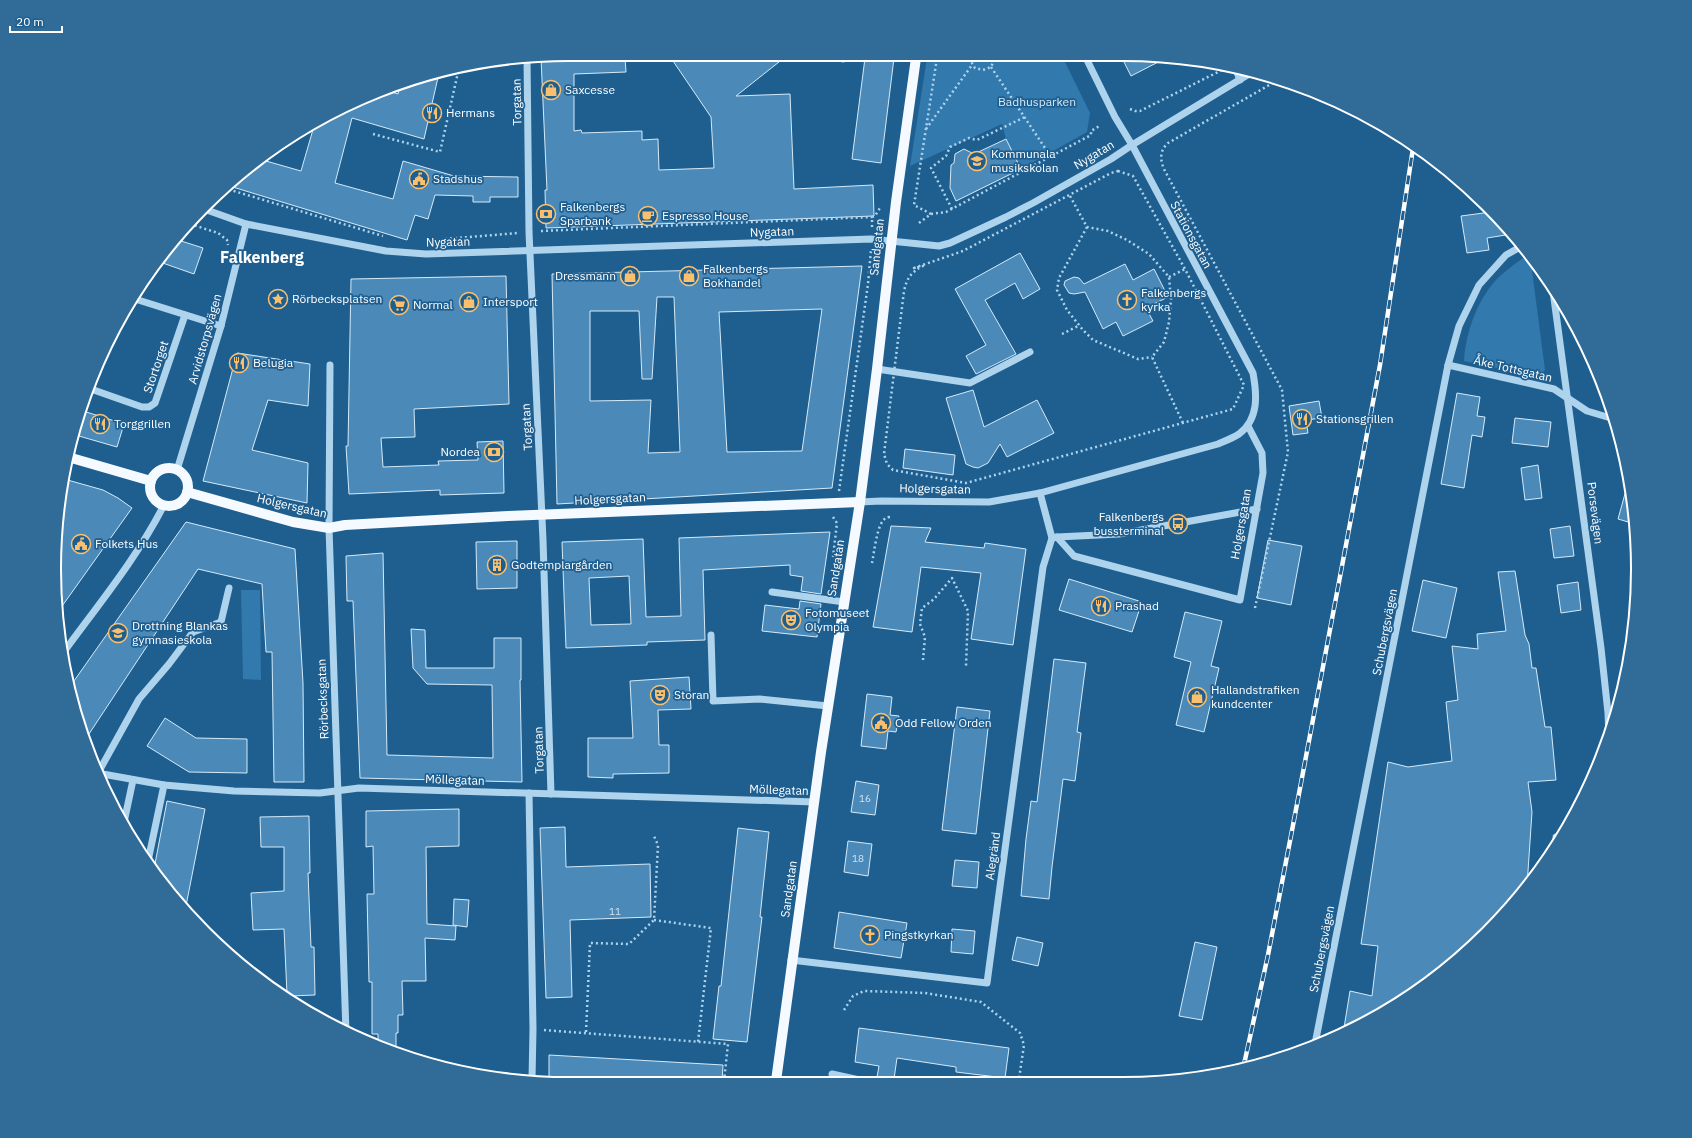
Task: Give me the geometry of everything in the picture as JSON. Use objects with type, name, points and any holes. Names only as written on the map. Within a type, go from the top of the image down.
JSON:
[{"type":"main road","name":"Sandgatan","points":[[777,1077],[828,706],[860,502],[891,241],[916,61]]},
{"type":"main road","points":[[73,459],[151,481]]},
{"type":"main road","points":[[169,468],[177,470],[186,479],[188,484],[187,492],[184,498],[178,503],[164,505],[153,496],[151,481],[161,470],[169,468]]},
{"type":"main road","name":"Holgersgatan","points":[[187,492],[293,522],[328,528],[345,525],[542,514],[860,502]]},
{"type":"street","name":"Stationsgatan","points":[[1088,61],[1253,373],[1257,392],[1255,409],[1248,426]]},
{"type":"street","name":"Torgatan","points":[[528,63],[529,232],[542,514],[551,794]]},
{"type":"street","points":[[1238,74],[1240,80]]},
{"type":"street","name":"Nygatan","points":[[246,224],[386,251],[426,254],[871,239],[939,246],[950,243],[1006,218],[1111,159],[1246,76]]},
{"type":"street","points":[[209,211],[246,224]]},
{"type":"street","name":"Arvidstorpsvägen","points":[[177,470],[221,326],[246,224]]},
{"type":"street","name":"Schubergsvägen","points":[[1316,1038],[1448,365],[1459,326],[1479,285],[1506,255],[1517,249]]},
{"type":"street","points":[[139,300],[221,326]]},
{"type":"street","name":"Porsevägen","points":[[1555,302],[1569,399],[1601,648],[1607,721]]},
{"type":"street","name":"Stortorget","points":[[94,390],[142,406],[149,407],[155,403],[185,315]]},
{"type":"street","points":[[877,369],[970,383],[1030,352]]},
{"type":"street","name":"Rörbecksgatan","points":[[330,365],[328,528],[346,1026]]},
{"type":"street","name":"Åke Tottsgatan","points":[[1448,365],[1554,389],[1587,411],[1607,417]]},
{"type":"street","name":"Holgersgatan","points":[[860,502],[989,502],[1040,493],[1218,444],[1238,434],[1248,426],[1262,453],[1263,473],[1240,600],[1074,556],[1054,538],[1040,493]]},
{"type":"street","points":[[67,647],[126,566],[164,505]]},
{"type":"street","points":[[1054,538],[1119,534],[1257,509]]},
{"type":"street","name":"Alegränd","points":[[792,960],[987,983],[1043,567],[1054,538]]},
{"type":"street","points":[[102,767],[139,699],[169,664],[193,632],[221,622],[229,588]]},
{"type":"street","points":[[772,592],[844,602]]},
{"type":"street","points":[[711,635],[714,701],[760,700],[828,706]]},
{"type":"street","name":"Möllegatan","points":[[105,774],[164,785],[234,791],[320,793],[359,788],[815,802]]},
{"type":"street","points":[[125,816],[133,780]]},
{"type":"street","points":[[149,854],[164,785]]},
{"type":"street","points":[[529,793],[533,1029],[532,1076]]},
{"type":"street","points":[[832,1074],[846,1077]]},
{"type":"path","points":[[931,214],[914,205],[937,61]]},
{"type":"path","points":[[970,61],[972,65],[979,70],[991,67],[994,61]]},
{"type":"path","points":[[926,129],[972,65]]},
{"type":"path","points":[[991,67],[1051,157]]},
{"type":"path","points":[[1130,109],[1140,111],[1221,71]]},
{"type":"path","points":[[373,134],[440,152],[457,74]]},
{"type":"path","points":[[1165,171],[1161,156],[1163,148],[1168,142],[1272,84]]},
{"type":"path","points":[[952,209],[931,168],[946,156],[950,147],[958,142],[969,138],[977,140],[1025,116]]},
{"type":"path","points":[[919,222],[931,214],[946,212],[1051,157],[1091,135],[1091,131],[1101,124]]},
{"type":"path","points":[[887,464],[893,470],[966,483],[1233,409],[1244,385],[1185,270],[1133,176],[1118,171],[1111,173]]},
{"type":"path","points":[[231,190],[390,238]]},
{"type":"path","points":[[1070,195],[1087,227]]},
{"type":"path","points":[[444,240],[529,232],[872,217],[880,211],[881,206]]},
{"type":"path","points":[[837,493],[839,490],[868,284],[872,217]]},
{"type":"path","points":[[195,226],[218,233],[227,240],[228,250]]},
{"type":"path","points":[[1087,227],[1108,231],[1127,240],[1149,254],[1169,277],[1171,299],[1164,342],[1152,357],[1138,359],[1093,340],[1067,310],[1057,290],[1059,278],[1087,227]]},
{"type":"path","points":[[904,291],[906,280],[914,271],[923,266],[914,268]]},
{"type":"path","points":[[1169,277],[1185,270]]},
{"type":"path","points":[[1062,334],[1080,325]]},
{"type":"path","points":[[1152,357],[1183,423]]},
{"type":"path","points":[[832,516],[837,523],[833,557]]},
{"type":"path","points":[[872,563],[877,536],[883,520],[886,517],[892,517]]},
{"type":"path","points":[[923,660],[925,637],[920,624],[922,608],[934,599],[952,578],[968,611],[966,666]]},
{"type":"path","points":[[586,1032],[590,943],[629,944],[654,920],[658,845],[654,836]]},
{"type":"path","points":[[654,920],[711,928],[698,1042]]},
{"type":"path","points":[[844,1010],[853,996],[864,991],[924,993],[981,1002],[1020,1033],[1024,1045],[1019,1077]]},
{"type":"path","points":[[533,1029],[728,1044],[724,1077]]},
{"type":"green space","name":"Badhusparken","points":[[927,61],[1064,61],[1090,113],[1087,132],[1021,169],[1006,139],[1002,124],[910,166]]},
{"type":"green space","points":[[1524,257],[1532,268],[1545,370],[1539,377],[1464,361],[1467,338],[1474,315],[1485,294],[1500,276]]},
{"type":"green space","points":[[241,590],[260,590],[261,680],[243,679]]},
{"type":"building","points":[[625,61],[626,72],[574,74],[574,131],[581,130],[582,133],[642,131],[642,140],[658,139],[659,170],[714,168],[711,117],[673,61],[780,61],[736,96],[790,94],[794,189],[873,185],[874,216],[546,228],[545,190],[547,190],[541,62]]},
{"type":"building","points":[[865,61],[894,61],[881,163],[852,159]]},
{"type":"building","points":[[1124,61],[1158,62],[1131,76]]},
{"type":"building","points":[[438,78],[424,139],[352,118],[335,183],[393,199],[403,161],[454,176],[518,177],[518,197],[490,197],[490,202],[473,202],[473,196],[435,195],[428,219],[415,215],[407,240],[234,187],[267,161],[301,171],[313,130],[344,113],[394,93],[398,94],[399,91]]},
{"type":"building","points":[[1006,139],[1021,169],[956,201],[950,188],[951,165],[954,163],[955,154],[964,149],[974,154]]},
{"type":"building","points":[[1485,213],[1506,235],[1487,238],[1489,250],[1467,253],[1461,216]]},
{"type":"building","points":[[181,241],[203,248],[194,274],[164,263]]},
{"type":"building","points":[[1020,253],[1040,289],[1023,299],[1015,283],[985,300],[1016,354],[976,374],[966,356],[986,345],[955,289]]},
{"type":"building","name":"Falkenbergs kyrka","points":[[1125,264],[1133,280],[1154,269],[1168,297],[1146,308],[1153,321],[1123,336],[1116,322],[1103,329],[1085,292],[1074,294],[1069,293],[1064,285],[1065,281],[1074,277],[1079,278],[1084,284]]},
{"type":"building","points":[[862,266],[832,488],[557,504],[552,274]],"holes":[[[657,297],[674,297],[680,452],[648,453],[651,400],[590,401],[590,311],[639,311],[642,379],[652,379]],[[822,309],[802,451],[727,452],[719,312]]]},
{"type":"building","points":[[506,276],[509,404],[414,409],[415,437],[381,438],[383,467],[439,465],[438,461],[478,460],[477,442],[503,441],[504,493],[440,495],[440,490],[349,494],[346,446],[348,446],[351,279]]},
{"type":"building","points":[[237,353],[310,364],[308,406],[268,400],[252,450],[308,463],[307,503],[203,481]]},
{"type":"building","points":[[973,390],[984,427],[1037,400],[1054,433],[1007,457],[1000,444],[988,463],[978,468],[966,464],[946,398]]},
{"type":"building","points":[[1457,393],[1480,397],[1477,416],[1485,417],[1482,437],[1472,435],[1464,488],[1441,484]]},
{"type":"building","name":"Stationsgrillen","points":[[1319,401],[1322,418],[1306,420],[1308,433],[1293,435],[1289,406]]},
{"type":"building","points":[[86,412],[124,424],[117,447],[79,436]]},
{"type":"building","points":[[1515,418],[1551,422],[1548,447],[1512,443]]},
{"type":"building","points":[[905,449],[955,455],[953,475],[903,468]]},
{"type":"building","points":[[1538,465],[1542,498],[1525,500],[1521,468]]},
{"type":"building","name":"Folkets Hus","points":[[69,480],[103,490],[132,508],[62,606],[62,536],[65,503]]},
{"type":"building","points":[[1625,493],[1629,522],[1618,519]]},
{"type":"building","points":[[186,522],[295,549],[303,683],[304,782],[274,782],[272,652],[266,652],[262,584],[198,569],[89,734],[74,681]]},
{"type":"building","points":[[891,526],[931,528],[925,542],[984,548],[985,543],[1026,549],[1013,645],[971,639],[981,573],[921,567],[912,632],[873,627]]},
{"type":"building","points":[[1570,526],[1574,556],[1554,558],[1550,529]]},
{"type":"building","points":[[830,532],[821,594],[801,591],[803,577],[790,575],[790,565],[703,570],[705,640],[647,642],[647,645],[566,648],[562,542],[643,539],[646,617],[681,616],[679,538]],"holes":[[[629,576],[631,624],[591,625],[589,578]]]},
{"type":"building","points":[[1268,540],[1302,546],[1291,605],[1257,598]]},
{"type":"building","name":"Godtemplargården","points":[[517,541],[517,588],[477,589],[476,542]]},
{"type":"building","points":[[383,553],[387,755],[493,758],[492,685],[427,684],[413,668],[411,629],[425,630],[426,668],[494,668],[494,638],[521,638],[520,680],[522,782],[360,778],[353,601],[347,601],[346,556]]},
{"type":"building","points":[[1515,571],[1532,668],[1536,668],[1545,727],[1551,727],[1556,780],[1528,782],[1532,812],[1528,876],[1505,904],[1458,951],[1405,991],[1377,1009],[1344,1027],[1350,991],[1372,996],[1378,946],[1361,944],[1388,762],[1408,767],[1452,761],[1446,702],[1458,700],[1452,646],[1478,649],[1477,634],[1506,631],[1498,572]]},
{"type":"building","name":"Prashad","points":[[1069,579],[1142,602],[1132,632],[1059,610]]},
{"type":"building","points":[[1423,580],[1457,588],[1446,638],[1412,631]]},
{"type":"building","points":[[1578,582],[1581,610],[1561,613],[1557,585]]},
{"type":"building","name":"Fotomuseet Olympia","points":[[800,601],[821,604],[817,637],[762,631],[765,605],[799,609]]},
{"type":"building","name":"Hallandstrafiken kundcenter","points":[[1185,612],[1222,621],[1211,666],[1219,668],[1204,732],[1176,725],[1191,662],[1174,657]]},
{"type":"building","points":[[1054,659],[1086,663],[1077,732],[1081,733],[1075,781],[1063,779],[1049,899],[1021,896],[1031,801],[1037,802]]},
{"type":"building","points":[[689,677],[691,709],[658,710],[659,745],[669,745],[669,773],[613,774],[613,778],[588,777],[588,738],[633,738],[630,681]]},
{"type":"building","name":"Odd Fellow Orden","points":[[867,694],[892,697],[890,715],[899,716],[896,732],[888,731],[886,749],[861,746]]},
{"type":"building","points":[[957,707],[990,711],[976,834],[942,830]]},
{"type":"building","points":[[165,718],[196,738],[247,739],[247,773],[189,772],[147,746]]},
{"type":"building","points":[[856,781],[879,785],[875,815],[851,812]]},
{"type":"building","points":[[167,801],[205,809],[186,903],[155,863]]},
{"type":"building","points":[[459,809],[459,846],[426,847],[427,924],[456,926],[455,940],[425,938],[426,981],[402,981],[403,1015],[398,1015],[396,1046],[378,1039],[378,1034],[372,1034],[372,982],[369,982],[367,894],[374,894],[373,846],[366,847],[366,811]]},
{"type":"building","points":[[309,816],[310,873],[308,873],[311,947],[314,947],[315,995],[294,996],[287,991],[284,929],[253,930],[251,893],[284,891],[284,847],[261,847],[260,817]]},
{"type":"building","points":[[565,827],[566,867],[650,864],[651,917],[570,920],[572,997],[546,998],[540,828]]},
{"type":"building","points":[[738,828],[769,832],[760,917],[762,917],[747,1042],[713,1039],[719,986],[721,986]]},
{"type":"building","points":[[848,841],[872,844],[868,876],[844,872]]},
{"type":"building","points":[[955,860],[979,862],[977,888],[952,886]]},
{"type":"building","points":[[454,899],[469,900],[467,927],[453,925]]},
{"type":"building","name":"Pingstkyrkan","points":[[839,912],[907,923],[901,958],[834,948]]},
{"type":"building","points":[[952,929],[975,931],[973,954],[951,952]]},
{"type":"building","points":[[1017,937],[1043,943],[1038,966],[1012,960]]},
{"type":"building","points":[[1195,942],[1217,947],[1202,1020],[1179,1016]]},
{"type":"building","points":[[859,1028],[1009,1048],[1005,1077],[956,1072],[956,1067],[897,1058],[894,1077],[877,1077],[879,1066],[855,1062]]},
{"type":"building","points":[[549,1055],[723,1065],[722,1077],[549,1076]]},
{"type":"railway","points":[[1245,1062],[1268,955],[1380,365],[1412,152]]},
{"type":"place","name":"Saxcesse","points":[[551,90]]},
{"type":"place","name":"Hermans","points":[[432,113]]},
{"type":"place","name":"Kommunala musikskolan","points":[[977,161]]},
{"type":"place","name":"Stadshus","points":[[419,179]]},
{"type":"place","name":"Falkenbergs Sparbank","points":[[546,214]]},
{"type":"place","name":"Espresso House","points":[[648,216]]},
{"type":"place","name":"Dressmann","points":[[630,276]]},
{"type":"place","name":"Falkenbergs Bokhandel","points":[[689,276]]},
{"type":"place","name":"Rörbecksplatsen","points":[[278,299]]},
{"type":"place","name":"Falkenbergs kyrka","points":[[1127,300]]},
{"type":"place","name":"Intersport","points":[[469,302]]},
{"type":"place","name":"Normal","points":[[399,305]]},
{"type":"place","name":"Belugia","points":[[239,363]]},
{"type":"place","name":"Stationsgrillen","points":[[1302,419]]},
{"type":"place","name":"Torggrillen","points":[[100,424]]},
{"type":"place","name":"Nordea","points":[[494,452]]},
{"type":"place","name":"Falkenbergs bussterminal","points":[[1178,524]]},
{"type":"place","name":"Folkets Hus","points":[[81,544]]},
{"type":"place","name":"Godtemplargården","points":[[497,565]]},
{"type":"place","name":"Prashad","points":[[1101,606]]},
{"type":"place","name":"Fotomuseet Olympia","points":[[791,620]]},
{"type":"place","name":"Drottning Blankas gymnasieskola","points":[[118,633]]},
{"type":"place","name":"Storan","points":[[660,695]]},
{"type":"place","name":"Hallandstrafiken kundcenter","points":[[1197,697]]},
{"type":"place","name":"Odd Fellow Orden","points":[[881,723]]},
{"type":"place","name":"Pingstkyrkan","points":[[870,935]]},
{"type":"district","name":"Falkenberg","points":[[262,257]]}]
